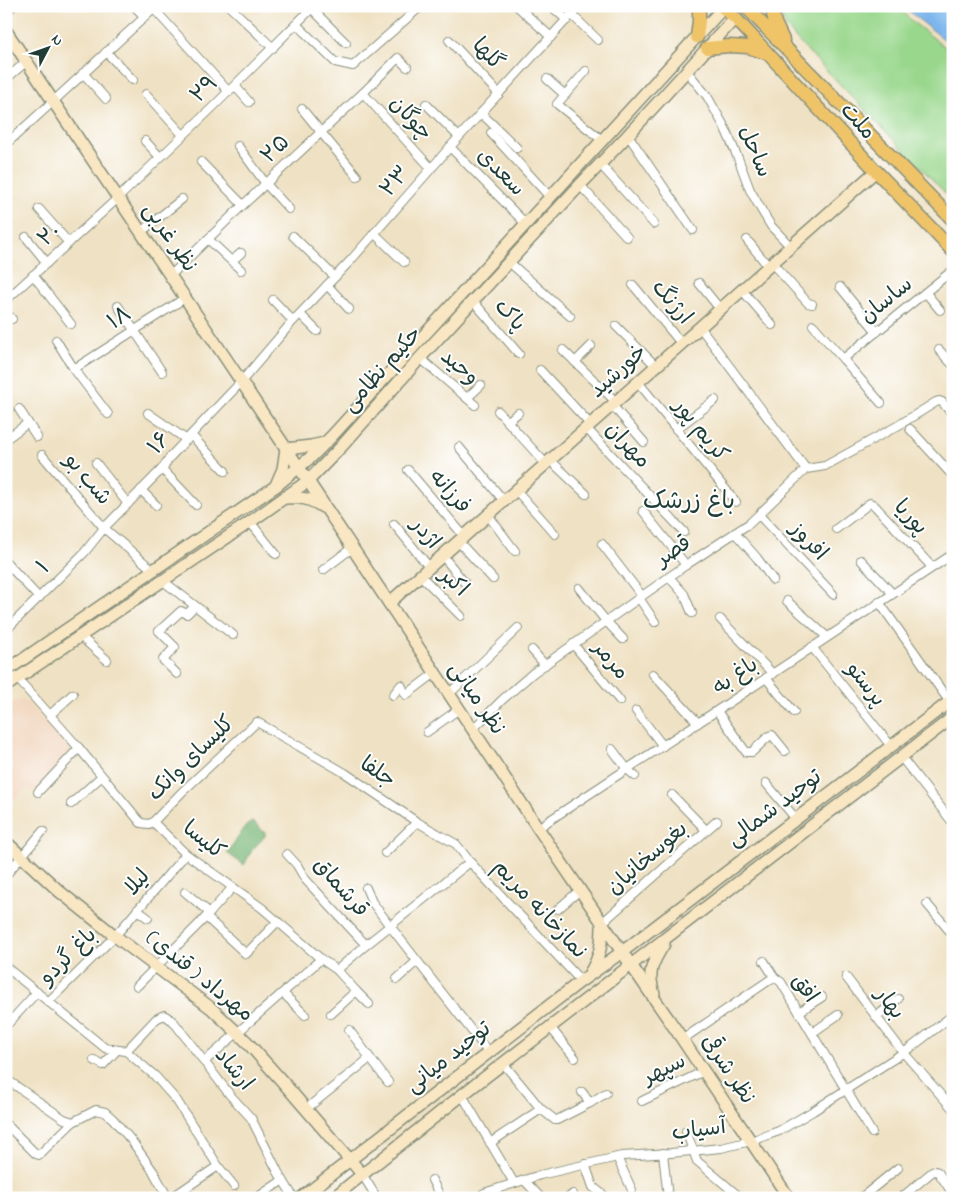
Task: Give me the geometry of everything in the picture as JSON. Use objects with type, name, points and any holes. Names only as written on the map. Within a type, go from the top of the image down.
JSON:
[{"type":"main road","points":[[697,37],[699,6]]},
{"type":"main road","points":[[735,18],[745,6]]},
{"type":"main road","name":"ملت","points":[[745,6],[953,220]]},
{"type":"main road","points":[[771,6],[775,23],[789,51]]},
{"type":"main road","name":"حکیم نظامی","points":[[8,667],[154,571],[276,486],[311,457],[723,7]]},
{"type":"main road","name":"ملت","points":[[723,7],[876,172],[953,251]]},
{"type":"main road","name":"حکیم نظامی","points":[[6,686],[308,481],[342,447],[472,301],[735,18]]},
{"type":"main road","name":"نظر غربی","points":[[6,31],[299,468]]},
{"type":"main road","points":[[707,48],[748,47],[768,54]]},
{"type":"main road","name":"خورشید","points":[[388,603],[876,172]]},
{"type":"main road","points":[[276,486],[283,469],[286,448],[325,443]]},
{"type":"main road","name":"نظر میانی","points":[[299,468],[631,966]]},
{"type":"main road","points":[[284,498],[308,499],[327,510]]},
{"type":"main road","name":"توحید شمالی","points":[[622,952],[951,700]]},
{"type":"main road","points":[[929,717],[938,729]]},
{"type":"main road","name":"توحید شمالی","points":[[631,966],[953,717]]},
{"type":"main road","name":"مهرداد ( قندی)","points":[[6,842],[59,890],[115,936],[211,1008],[238,1033],[362,1174]]},
{"type":"main road","points":[[584,979],[595,964],[600,953],[602,923]]},
{"type":"main road","points":[[657,1003],[650,977],[653,963],[670,936]]},
{"type":"main road","name":"توحید میانی","points":[[301,1198],[584,979],[622,952]]},
{"type":"main road","name":"توحید میانی","points":[[332,1198],[462,1095],[631,966]]},
{"type":"main road","name":"نظر شرقی","points":[[631,966],[683,1039],[788,1198]]},
{"type":"street","points":[[6,12],[13,6]]},
{"type":"street","points":[[134,6],[145,17]]},
{"type":"street","points":[[229,6],[273,48]]},
{"type":"street","points":[[517,6],[551,37]]},
{"type":"street","points":[[551,6],[598,40]]},
{"type":"street","name":"۲۳","points":[[241,382],[292,321],[335,277],[459,137],[580,6]]},
{"type":"street","points":[[6,144],[155,8],[232,89],[249,102]]},
{"type":"street","points":[[313,8],[346,43]]},
{"type":"street","name":"۲۹","points":[[118,198],[313,8]]},
{"type":"street","points":[[297,25],[335,62],[353,66],[416,8]]},
{"type":"street","name":"گلها","points":[[449,40],[499,94]]},
{"type":"street","points":[[106,52],[133,80]]},
{"type":"street","name":"۲۵","points":[[170,276],[398,58],[407,68]]},
{"type":"street","points":[[6,79],[27,61]]},
{"type":"street","name":"ساحل","points":[[686,70],[707,96],[724,126],[750,190],[762,211],[771,226],[791,247]]},
{"type":"street","points":[[586,71],[557,104],[602,140]]},
{"type":"street","points":[[83,73],[106,99]]},
{"type":"street","points":[[547,79],[565,95]]},
{"type":"street","name":"چوگان","points":[[363,93],[431,168]]},
{"type":"street","points":[[146,94],[183,135]]},
{"type":"street","points":[[426,104],[459,137]]},
{"type":"street","points":[[302,109],[357,176]]},
{"type":"street","points":[[481,113],[517,148]]},
{"type":"street","points":[[491,133],[550,198]]},
{"type":"street","points":[[628,134],[693,230]]},
{"type":"street","points":[[145,140],[160,157]]},
{"type":"street","points":[[238,146],[266,184],[289,208]]},
{"type":"street","name":"سعدی","points":[[450,147],[526,224]]},
{"type":"street","points":[[201,162],[243,205]]},
{"type":"street","points":[[600,164],[654,224]]},
{"type":"street","points":[[580,185],[627,236]]},
{"type":"street","name":"۲۰","points":[[9,297],[118,198]]},
{"type":"street","points":[[141,232],[182,199]]},
{"type":"street","points":[[38,209],[69,243]]},
{"type":"street","points":[[374,233],[404,262]]},
{"type":"street","points":[[293,236],[335,277]]},
{"type":"street","points":[[26,237],[47,263]]},
{"type":"street","points":[[208,239],[241,270]]},
{"type":"street","points":[[747,240],[808,303],[812,304]]},
{"type":"street","points":[[232,261],[240,253]]},
{"type":"street","points":[[509,262],[570,316]]},
{"type":"street","name":"ساسان","points":[[843,359],[953,270]]},
{"type":"street","points":[[34,275],[71,324]]},
{"type":"street","points":[[699,283],[720,309]]},
{"type":"street","points":[[327,285],[350,309]]},
{"type":"street","name":"ارژنگ","points":[[633,285],[682,344]]},
{"type":"street","points":[[840,287],[877,332]]},
{"type":"street","points":[[6,288],[9,297]]},
{"type":"street","points":[[742,290],[772,325]]},
{"type":"street","points":[[926,293],[940,310]]},
{"type":"street","name":"۱۸","points":[[74,369],[185,298]]},
{"type":"street","points":[[272,300],[292,321]]},
{"type":"street","name":"پاک","points":[[472,301],[519,354]]},
{"type":"street","points":[[118,306],[162,372]]},
{"type":"street","points":[[300,314],[317,331]]},
{"type":"street","points":[[813,325],[881,403]]},
{"type":"street","points":[[616,326],[656,366]]},
{"type":"street","points":[[700,327],[806,469],[825,466],[936,402],[942,402],[953,415]]},
{"type":"street","points":[[56,340],[74,369],[108,414]]},
{"type":"street","points":[[575,362],[591,346]]},
{"type":"street","points":[[563,350],[614,403],[644,442]]},
{"type":"street","points":[[940,350],[952,364]]},
{"type":"street","name":"وحید","points":[[420,358],[476,405]]},
{"type":"street","name":"مهران","points":[[540,370],[684,532]]},
{"type":"street","name":"۱۶","points":[[104,528],[162,469],[189,437],[241,382]]},
{"type":"street","name":"کریم پور","points":[[638,382],[736,502]]},
{"type":"street","points":[[467,398],[481,385]]},
{"type":"street","points":[[676,429],[715,400]]},
{"type":"street","points":[[19,409],[38,437]]},
{"type":"street","points":[[498,411],[548,462],[586,494]]},
{"type":"street","points":[[148,413],[189,437],[225,471]]},
{"type":"street","points":[[508,421],[518,413]]},
{"type":"street","points":[[6,439],[28,423]]},
{"type":"street","points":[[910,429],[953,476]]},
{"type":"street","points":[[459,447],[504,501]]},
{"type":"street","name":"شب بو","points":[[42,455],[104,528],[154,571]]},
{"type":"street","points":[[96,463],[128,504]]},
{"type":"street","points":[[162,469],[196,505]]},
{"type":"street","name":"قصر","points":[[472,729],[502,700],[544,665],[686,564],[750,523],[806,469]]},
{"type":"street","name":"فرزانه","points":[[408,470],[493,579]]},
{"type":"street","points":[[141,490],[156,505]]},
{"type":"street","points":[[516,490],[555,534]]},
{"type":"street","name":"پوریا","points":[[836,529],[870,503],[932,567]]},
{"type":"street","points":[[643,511],[686,564]]},
{"type":"street","points":[[488,515],[514,551]]},
{"type":"street","name":"افروز","points":[[758,515],[833,594]]},
{"type":"street","points":[[250,522],[276,554]]},
{"type":"street","name":"اژدر","points":[[394,524],[429,567]]},
{"type":"street","name":"۱","points":[[6,630],[84,553],[104,528]]},
{"type":"street","points":[[735,532],[773,580]]},
{"type":"street","points":[[602,544],[640,597],[655,622]]},
{"type":"street","points":[[323,570],[352,548]]},
{"type":"street","name":"باغ به","points":[[538,828],[953,554]]},
{"type":"street","points":[[442,555],[464,582]]},
{"type":"street","points":[[860,560],[892,593]]},
{"type":"street","points":[[6,562],[39,598]]},
{"type":"street","name":"اکبر","points":[[420,575],[461,616]]},
{"type":"street","points":[[669,577],[684,594],[692,613]]},
{"type":"street","points":[[163,581],[233,635]]},
{"type":"street","points":[[580,588],[623,639]]},
{"type":"street","points":[[787,601],[827,637]]},
{"type":"street","points":[[879,602],[951,700]]},
{"type":"street","points":[[177,674],[163,660],[175,647],[159,631],[181,611],[187,614],[195,606]]},
{"type":"street","points":[[720,619],[769,676],[794,712]]},
{"type":"street","points":[[449,694],[518,628]]},
{"type":"street","points":[[80,636],[107,660]]},
{"type":"street","name":"مرمر","points":[[573,644],[620,701]]},
{"type":"street","name":"پرستو","points":[[812,647],[891,746]]},
{"type":"street","points":[[532,650],[544,665]]},
{"type":"street","points":[[393,695],[401,685],[406,695],[435,673]]},
{"type":"street","points":[[653,674],[698,723]]},
{"type":"street","name":"کلیسا","points":[[17,678],[142,823],[149,824],[152,822],[186,854],[262,908],[321,959],[337,970],[369,1004]]},
{"type":"street","points":[[50,715],[73,694]]},
{"type":"street","points":[[427,732],[458,709]]},
{"type":"street","points":[[717,711],[746,752],[752,752],[769,736],[772,736],[785,751]]},
{"type":"street","points":[[636,712],[663,746]]},
{"type":"street","name":"کلیسای وانک","points":[[152,822],[257,722]]},
{"type":"street","name":"جلفا","points":[[257,722],[345,773],[417,822],[456,844],[470,862]]},
{"type":"street","points":[[38,792],[79,748]]},
{"type":"street","points":[[612,749],[627,769],[635,776]]},
{"type":"street","points":[[901,757],[953,823]]},
{"type":"street","points":[[71,804],[102,776]]},
{"type":"street","points":[[766,783],[796,819]]},
{"type":"street","points":[[672,796],[706,830]]},
{"type":"street","name":"بغوسخانیان","points":[[602,923],[717,821]]},
{"type":"street","points":[[385,853],[417,822]]},
{"type":"street","points":[[6,875],[43,831]]},
{"type":"street","name":"لیلا","points":[[115,936],[186,854]]},
{"type":"street","name":"قرشماق","points":[[287,854],[297,865],[304,879],[366,944]]},
{"type":"street","points":[[337,970],[366,944],[470,862]]},
{"type":"street","name":"نمازخانه مریم","points":[[470,862],[584,979]]},
{"type":"street","points":[[137,986],[208,915],[233,887]]},
{"type":"street","points":[[366,888],[372,902],[489,1053]]},
{"type":"street","points":[[558,909],[580,890]]},
{"type":"street","points":[[186,892],[246,954],[277,922]]},
{"type":"street","points":[[927,904],[953,935]]},
{"type":"street","points":[[137,910],[148,918]]},
{"type":"street","name":"باغ گردو","points":[[48,1002],[115,936]]},
{"type":"street","points":[[204,1062],[321,959]]},
{"type":"street","points":[[397,978],[417,961]]},
{"type":"street","points":[[764,961],[774,977]]},
{"type":"street","points":[[6,967],[104,1048],[126,1051],[155,1076],[176,1102],[218,1166],[234,1186]]},
{"type":"street","name":"افق","points":[[683,1039],[774,977],[781,982],[872,1133]]},
{"type":"street","name":"بهار","points":[[846,977],[903,1052],[953,1109]]},
{"type":"street","points":[[6,1026],[36,992]]},
{"type":"street","points":[[283,992],[305,1015]]},
{"type":"street","points":[[331,1014],[356,992]]},
{"type":"street","points":[[799,1012],[822,997]]},
{"type":"street","points":[[877,1016],[898,999]]},
{"type":"street","name":"ارشاد","points":[[126,1051],[156,1019],[164,1015],[173,1021],[230,1095],[251,1118],[294,1198]]},
{"type":"street","points":[[812,1033],[838,1015]]},
{"type":"street","name":"آسیاب","points":[[478,1198],[484,1193],[540,1175],[617,1157],[722,1148],[751,1141],[779,1130],[814,1111],[909,1049],[953,1015]]},
{"type":"street","points":[[550,1027],[575,1058]]},
{"type":"street","points":[[348,1030],[388,1082]]},
{"type":"street","points":[[94,1060],[104,1065],[116,1050]]},
{"type":"street","points":[[306,1109],[370,1058]]},
{"type":"street","points":[[504,1063],[541,1109],[554,1120],[590,1103],[606,1093]]},
{"type":"street","name":"سپهر","points":[[642,1101],[704,1071]]},
{"type":"street","points":[[6,1079],[64,1120],[73,1122]]},
{"type":"street","points":[[582,1092],[590,1103]]},
{"type":"street","points":[[462,1095],[514,1183]]},
{"type":"street","points":[[490,1143],[541,1109]]},
{"type":"street","points":[[6,1126],[39,1155],[73,1122],[96,1110],[104,1112],[114,1119],[131,1140],[170,1198],[218,1166]]},
{"type":"street","points":[[686,1131],[697,1162],[741,1198]]},
{"type":"street","points":[[663,1154],[668,1198]]},
{"type":"street","points":[[617,1157],[632,1190]]},
{"type":"street","points":[[585,1164],[594,1187],[607,1198]]},
{"type":"street","points":[[862,1198],[898,1168]]},
{"type":"street","points":[[901,1198],[935,1171],[938,1172],[953,1194]]},
{"type":"street","points":[[362,1174],[377,1198]]},
{"type":"street","points":[[258,1197],[283,1180]]},
{"type":"street","points":[[432,1180],[441,1198]]},
{"type":"street","points":[[524,1180],[542,1198]]},
{"type":"shaded area","points":[[25,700],[73,752],[34,792],[28,787],[10,803],[6,800],[6,705],[10,702]]},
{"type":"green space","points":[[777,6],[897,6],[914,23],[953,53],[953,201],[797,40],[785,25]]},
{"type":"green space","points":[[252,822],[265,833],[265,836],[252,850],[244,865],[227,853],[246,826]]},
{"type":"water","points":[[904,6],[953,6],[953,46],[917,18]]},
{"type":"district","name":"باغ زرشک","points":[[689,502]]}]
